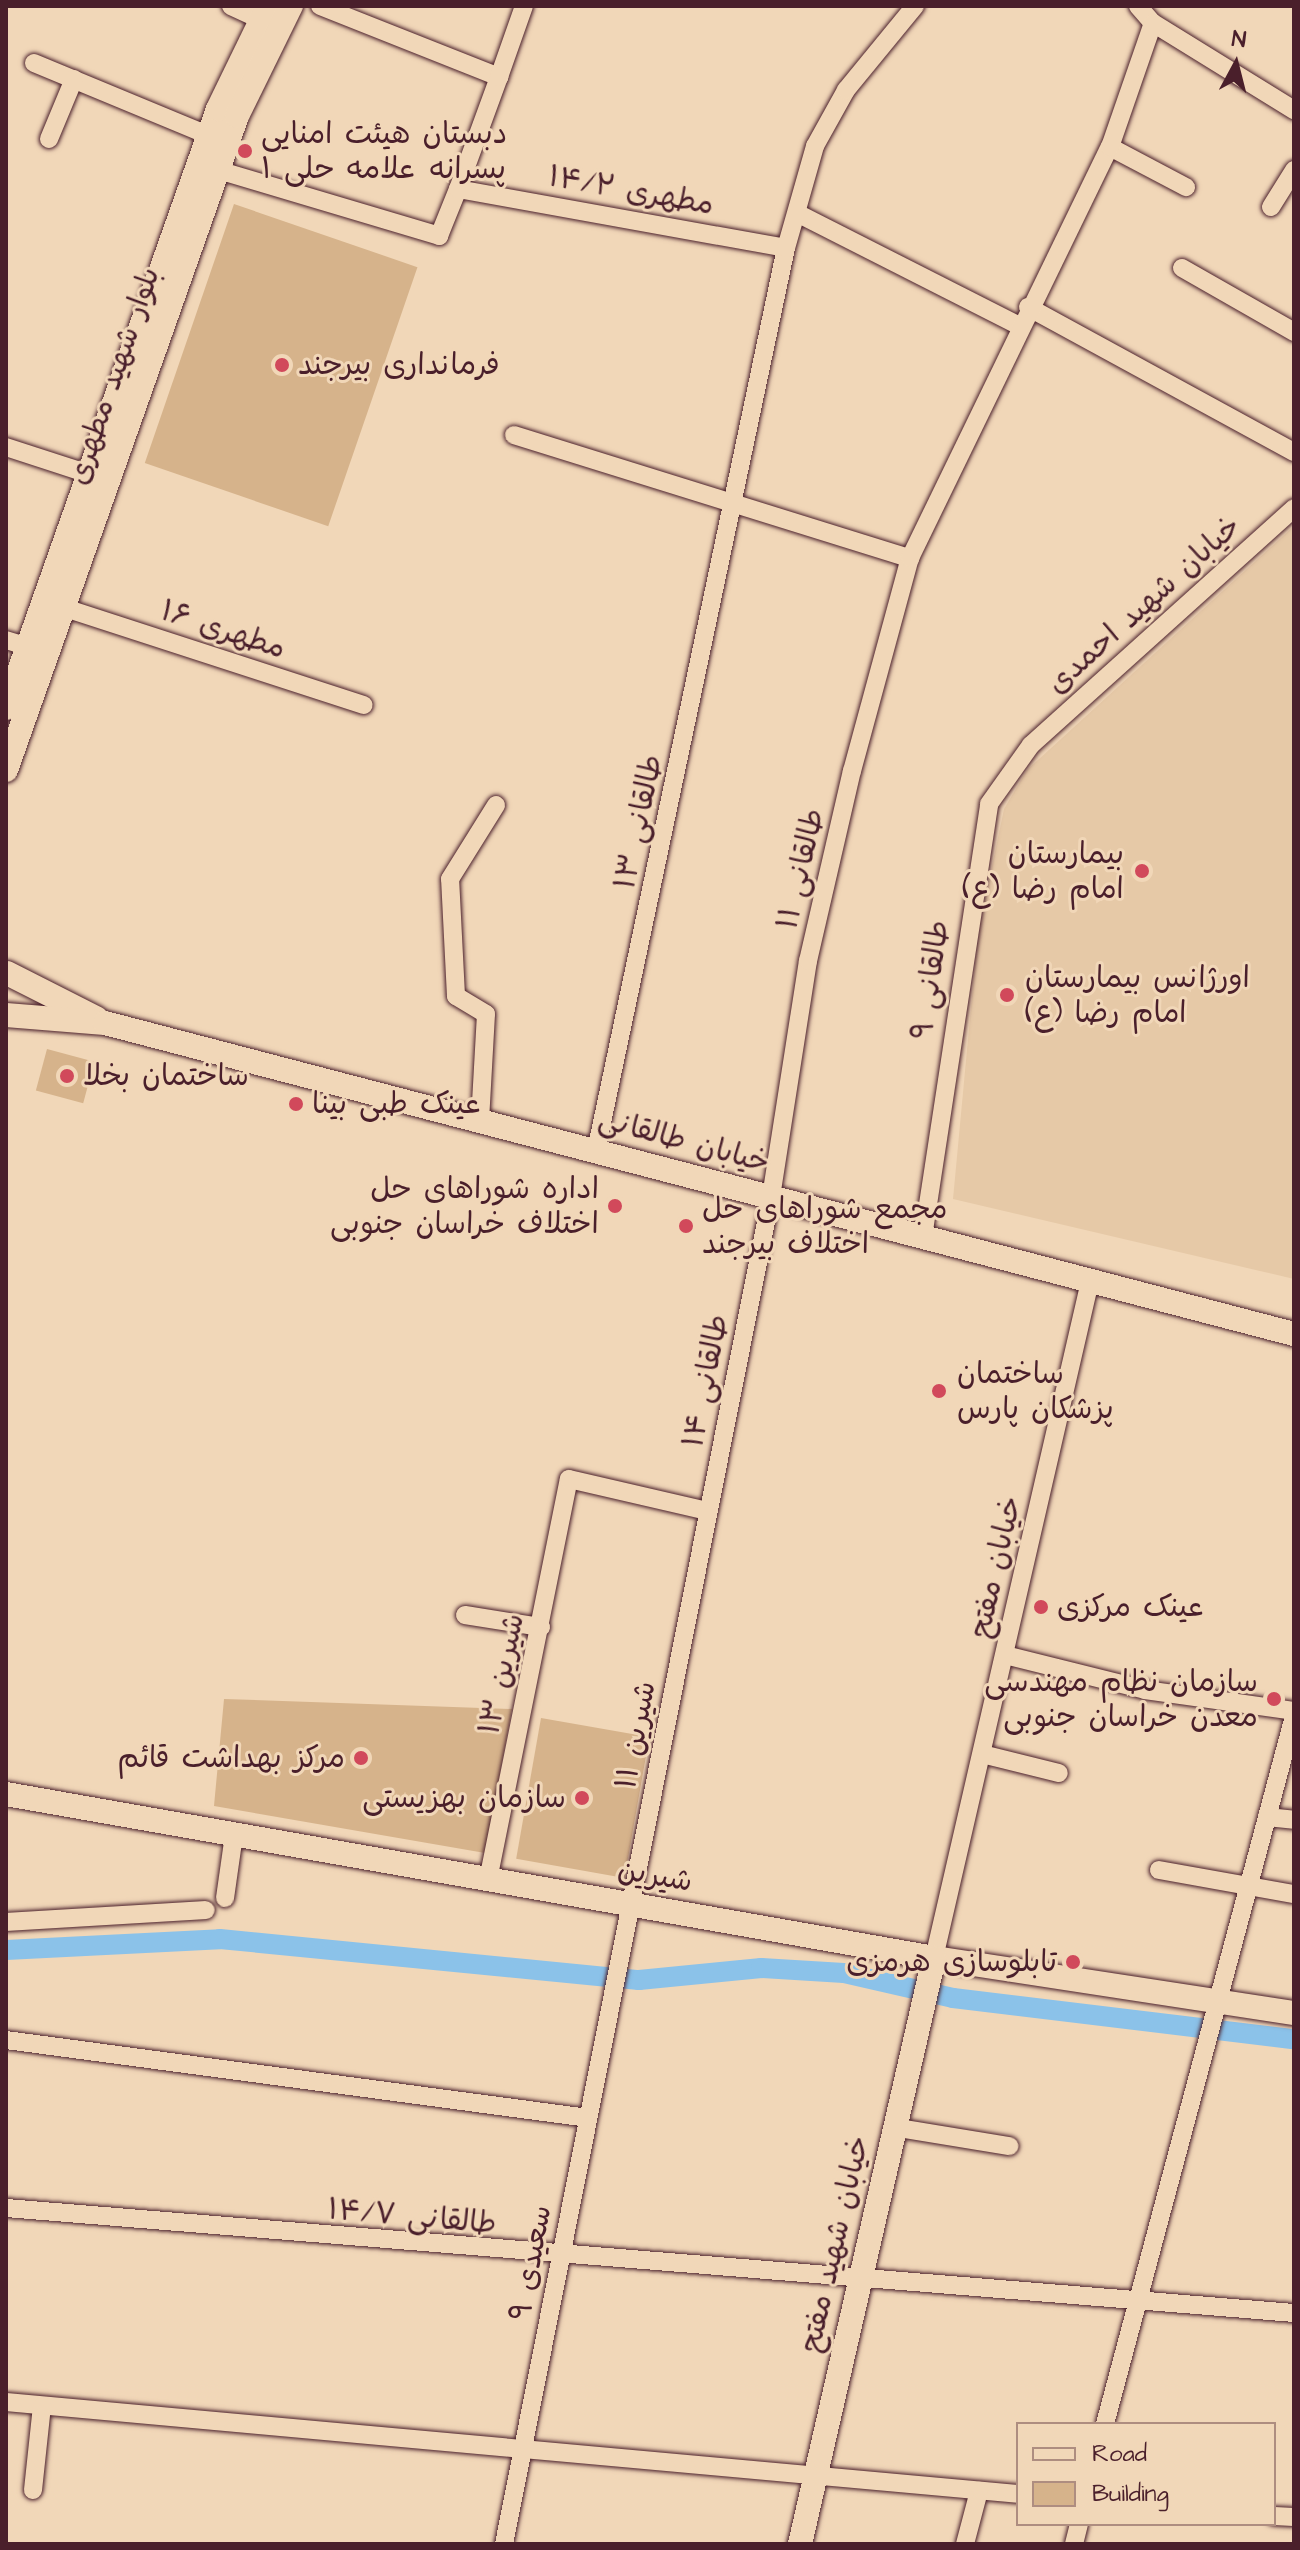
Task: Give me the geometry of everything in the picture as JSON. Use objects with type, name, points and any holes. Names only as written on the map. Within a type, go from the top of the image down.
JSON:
[{"type":"main road","name":"بلوار شهید مطهری","points":[[6,770],[218,170],[291,6]]},
{"type":"main road","name":"بلوار شهید مطهری","points":[[6,708],[18,644],[92,475],[208,135],[265,13]]},
{"type":"main road","points":[[6,973],[105,1023]]},
{"type":"main road","points":[[6,1015],[105,1023]]},
{"type":"main road","name":"خیابان طالقانی","points":[[105,1023],[1294,1334]]},
{"type":"main road","name":"شیرین","points":[[6,1794],[934,1958],[1215,2005],[1294,2013]]},
{"type":"main road","name":"خیابان شهید مفتح","points":[[800,2544],[934,1958]]},
{"type":"street","points":[[231,6],[265,13]]},
{"type":"street","points":[[320,6],[499,77]]},
{"type":"street","points":[[218,170],[439,236],[524,6]]},
{"type":"street","name":"طالقانی ۱۳","points":[[596,1151],[736,504],[786,248],[815,146],[846,90],[915,6]]},
{"type":"street","points":[[1138,6],[1153,23],[1294,110]]},
{"type":"street","name":"طالقانی ۱۱","points":[[771,1197],[810,952],[910,558],[1028,307],[1110,147],[1153,23]]},
{"type":"street","points":[[34,63],[208,135]]},
{"type":"street","points":[[49,139],[74,79]]},
{"type":"street","points":[[1110,147],[1186,187]]},
{"type":"street","points":[[1271,207],[1294,170]]},
{"type":"street","name":"مطهری ۱۴/۲","points":[[458,189],[786,248]]},
{"type":"street","points":[[797,213],[1020,326]]},
{"type":"street","points":[[1182,268],[1294,332]]},
{"type":"street","points":[[1028,307],[1294,452]]},
{"type":"street","points":[[514,435],[910,558]]},
{"type":"street","points":[[6,447],[92,475]]},
{"type":"street","name":"خیابان شهید احمدی","points":[[1031,745],[1294,508]]},
{"type":"street","name":"مطهری ۱۶","points":[[65,608],[364,705]]},
{"type":"street","name":"طالقانی ۹","points":[[923,1237],[979,839],[989,804],[1031,745]]},
{"type":"street","points":[[480,1121],[486,1014],[456,996],[450,879],[496,805]]},
{"type":"street","name":"طالقانی ۱۴","points":[[696,1576],[771,1197]]},
{"type":"street","name":"خیابان مفتح","points":[[934,1958],[1090,1281]]},
{"type":"street","name":"شیرین ۱۳","points":[[488,1880],[569,1479],[708,1511]]},
{"type":"street","name":"شیرین ۱۱","points":[[622,1951],[696,1576]]},
{"type":"street","points":[[465,1615],[541,1627]]},
{"type":"street","points":[[1005,1655],[1145,1690],[1294,1713],[1106,2422]]},
{"type":"street","points":[[982,1754],[1059,1773]]},
{"type":"street","points":[[1267,1817],[1294,1820]]},
{"type":"street","points":[[225,1898],[234,1835]]},
{"type":"street","points":[[1159,1870],[1294,1894]]},
{"type":"street","points":[[6,1922],[206,1910]]},
{"type":"street","name":"سعیدی ۹","points":[[504,2544],[622,1951]]},
{"type":"street","points":[[6,2040],[588,2118]]},
{"type":"street","points":[[893,2127],[1009,2146]]},
{"type":"street","name":"طالقانی ۱۴/۷","points":[[6,2208],[561,2258],[860,2278],[1294,2313]]},
{"type":"street","points":[[6,2402],[522,2454],[816,2475],[1016,2494]]},
{"type":"street","points":[[33,2490],[42,2406]]},
{"type":"street","points":[[965,2544],[979,2491]]},
{"type":"shaded area","name":"بیمارستان امام رضا (ع)","points":[[1294,526],[1294,1279],[953,1199],[978,933],[1004,809],[1027,770]]},
{"type":"building","name":"فرمانداری بیرجند","points":[[234,204],[417,267],[328,526],[145,463]]},
{"type":"building","name":"ساختمان بخلا","points":[[47,1049],[94,1062],[83,1103],[36,1091]]},
{"type":"building","name":"مرکز بهداشت قائم","points":[[224,1699],[512,1709],[485,1853],[214,1806]]},
{"type":"building","name":"سازمان بهزیستی","points":[[541,1718],[649,1737],[624,1878],[516,1859]]},
{"type":"waterway","points":[[6,1950],[220,1939],[639,1980],[761,1968],[844,1973],[953,1998],[1294,2039]]},
{"type":"place","name":"دبستان هیئت امنایی پسرانه علامه حلی ۱","points":[[245,151]]},
{"type":"place","name":"فرمانداری بیرجند","points":[[282,365]]},
{"type":"place","name":"بیمارستان امام رضا (ع)","points":[[1142,871]]},
{"type":"place","name":"اورژانس بیمارستان امام رضا (ع)","points":[[1007,995]]},
{"type":"place","name":"ساختمان بخلا","points":[[67,1076]]},
{"type":"place","name":"عینک طبی بینا","points":[[296,1104]]},
{"type":"place","name":"اداره شوراهای حل اختلاف خراسان جنوبی","points":[[615,1206]]},
{"type":"place","name":"مجمع شوراهای حل اختلاف بیرجند","points":[[686,1226]]},
{"type":"place","name":"ساختمان پزشکان پارس","points":[[939,1391]]},
{"type":"place","name":"عینک مرکزی","points":[[1041,1607]]},
{"type":"place","name":"سازمان نظام مهندسی معدن خراسان جنوبی","points":[[1274,1699]]},
{"type":"place","name":"مرکز بهداشت قائم","points":[[361,1758]]},
{"type":"place","name":"سازمان بهزیستی","points":[[582,1798]]},
{"type":"place","name":"تابلوسازی هرمزی","points":[[1073,1962]]}]
